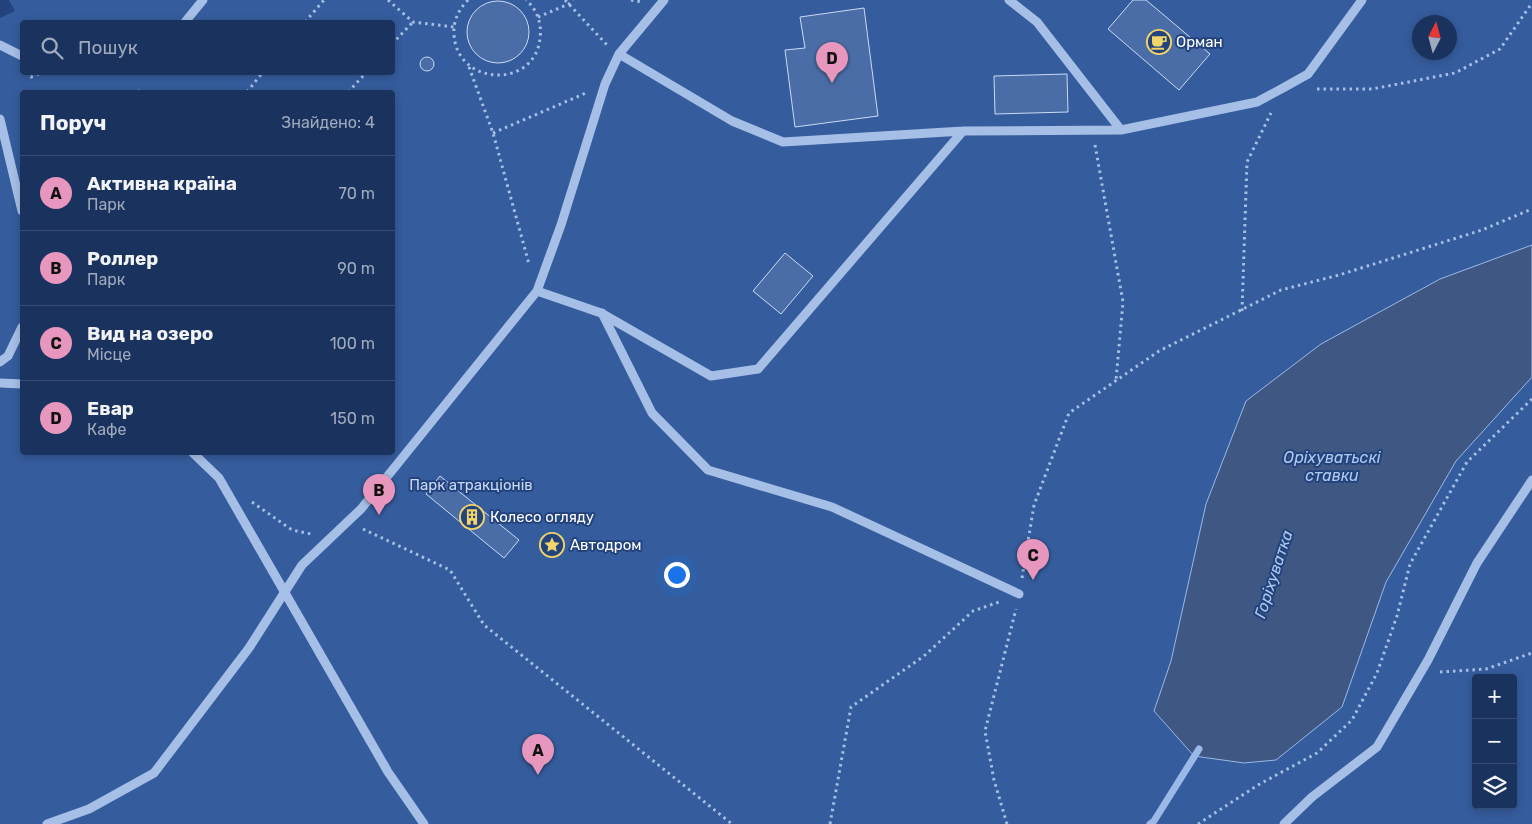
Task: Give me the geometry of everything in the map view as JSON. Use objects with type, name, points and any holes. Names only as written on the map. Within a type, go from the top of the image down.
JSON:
[{"type":"street","points":[[186,20],[203,0]]},
{"type":"street","points":[[47,824],[89,809],[154,773],[249,648],[284,590],[302,565],[328,538],[361,510],[536,291],[561,225],[605,84],[619,54],[664,0]]},
{"type":"street","points":[[1009,0],[1037,22],[1121,130]]},
{"type":"street","points":[[619,54],[732,121],[784,142],[963,131],[1121,130],[1257,102],[1283,88],[1308,74],[1362,0]]},
{"type":"street","points":[[0,45],[20,55]]},
{"type":"street","points":[[0,119],[20,203]]},
{"type":"street","points":[[536,291],[601,313],[711,376],[758,368],[963,131]]},
{"type":"street","points":[[601,313],[652,413],[708,470],[832,507],[1019,594]]},
{"type":"street","points":[[0,362],[8,356],[20,331]]},
{"type":"street","points":[[0,383],[20,384]]},
{"type":"street","points":[[195,455],[219,478],[265,562],[284,590],[388,772],[424,824]]},
{"type":"street","points":[[1284,824],[1312,797],[1377,747],[1420,673],[1477,563],[1532,480]]},
{"type":"path","points":[[307,20],[324,0]]},
{"type":"path","points":[[388,0],[413,22],[454,27]]},
{"type":"path","points":[[468,0],[458,13],[454,27],[454,42],[459,55],[469,66],[482,74],[496,76],[510,75],[523,68],[533,58],[540,45],[541,31],[538,17],[526,0]]},
{"type":"path","points":[[564,0],[605,43],[619,54]]},
{"type":"path","points":[[538,17],[569,4],[573,0]]},
{"type":"path","points":[[1312,88],[1372,89],[1455,72],[1500,49],[1532,3]]},
{"type":"path","points":[[395,41],[413,22]]},
{"type":"path","points":[[469,66],[493,133],[536,291]]},
{"type":"path","points":[[249,90],[261,75]]},
{"type":"path","points":[[350,90],[364,75]]},
{"type":"path","points":[[493,133],[605,84]]},
{"type":"path","points":[[1242,311],[1247,162],[1283,88]]},
{"type":"path","points":[[1093,130],[1123,302],[1116,380]]},
{"type":"path","points":[[1008,824],[994,780],[985,731],[1019,594],[1034,505],[1068,413],[1158,351],[1281,290],[1339,275],[1482,230],[1532,209]]},
{"type":"path","points":[[1198,824],[1258,785],[1317,753],[1352,720],[1377,673],[1397,616],[1410,564],[1467,462],[1532,399]]},
{"type":"path","points":[[252,501],[292,530],[328,538]]},
{"type":"path","points":[[347,521],[450,570],[484,625],[732,824]]},
{"type":"path","points":[[830,824],[851,707],[924,656],[973,611],[1019,594]]},
{"type":"path","points":[[1420,673],[1486,668],[1532,652]]},
{"type":"green space","name":"Парк атракціонів","points":[[9,0],[1532,0],[1532,824],[0,824],[0,18],[15,11]]},
{"type":"water","name":"Оріхуватьскі ставки","points":[[1532,245],[1532,377],[1456,461],[1386,582],[1342,707],[1276,760],[1244,763],[1194,756],[1154,711],[1171,661],[1206,504],[1246,401],[1321,344],[1440,279]]},
{"type":"building","name":"Орман","points":[[1133,0],[1146,0],[1210,54],[1179,90],[1108,29]]},
{"type":"building","points":[[498,1],[510,4],[520,10],[526,20],[529,32],[526,44],[520,54],[510,60],[498,63],[486,60],[476,54],[470,44],[467,32],[470,20],[476,10],[486,4]]},
{"type":"building","points":[[864,8],[878,116],[795,127],[785,50],[805,48],[800,17]]},
{"type":"building","points":[[427,57],[432,59],[434,64],[432,69],[427,71],[422,69],[420,64],[422,59]]},
{"type":"building","points":[[1067,74],[1068,112],[995,114],[994,76]]},
{"type":"building","points":[[785,253],[813,276],[781,314],[753,291]]},
{"type":"building","name":"Колесо огляду","points":[[440,476],[519,540],[504,558],[426,494]]},
{"type":"waterway","name":"Горіхуватка","points":[[1150,824],[1154,821],[1199,749]]},
{"type":"place","name":"Орман","points":[[1159,42]]},
{"type":"place","name":"Евар","points":[[832,83]]},
{"type":"place","name":"Роллер","points":[[379,515]]},
{"type":"place","name":"Колесо огляду","points":[[472,517]]},
{"type":"place","name":"Автодром","points":[[552,545]]},
{"type":"place","name":"Вид на озеро","points":[[1033,580]]},
{"type":"place","name":"Активна країна","points":[[538,775]]}]
